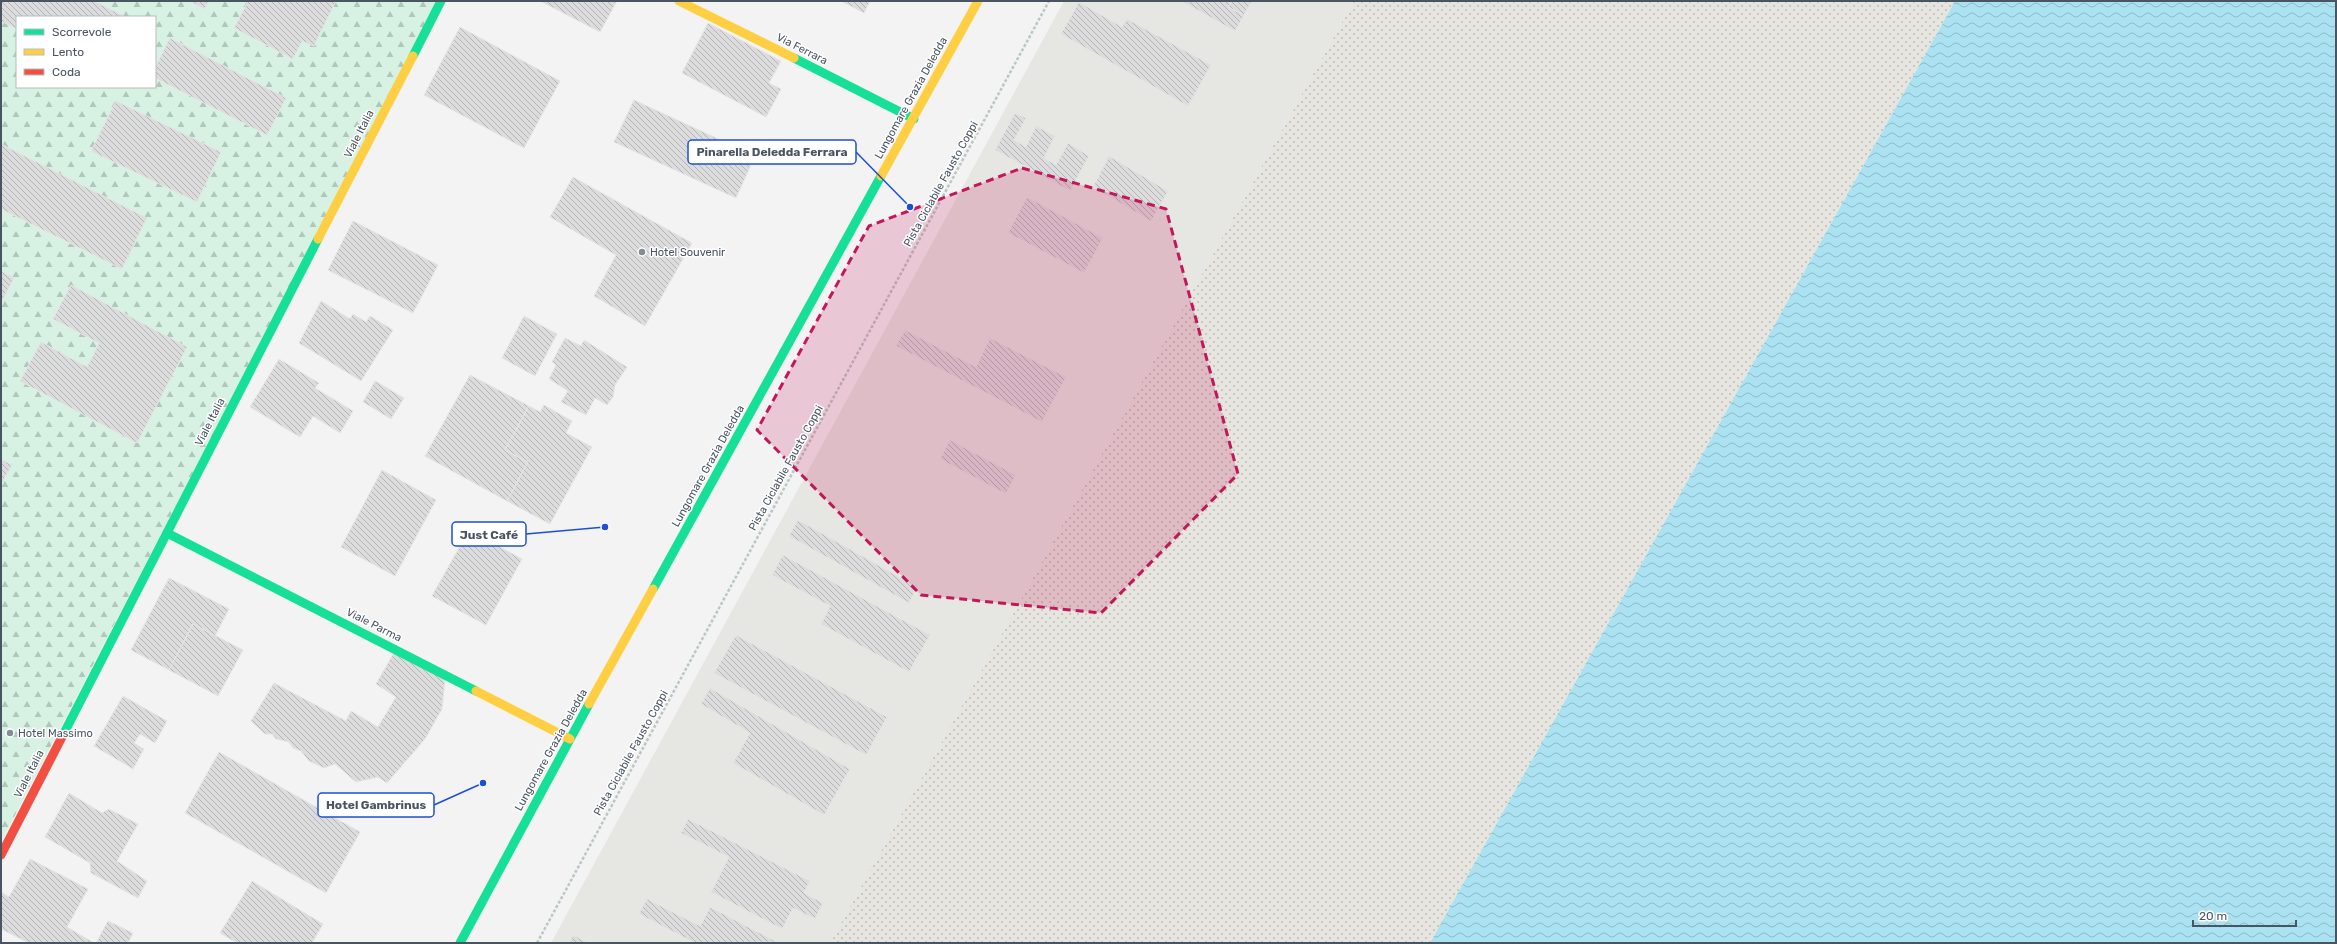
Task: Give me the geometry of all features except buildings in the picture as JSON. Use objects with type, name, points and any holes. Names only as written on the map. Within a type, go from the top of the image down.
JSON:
[{"type":"street","name":"Viale Italia","points":[[1,855],[441,1]]},
{"type":"street","name":"Via Ferrara","points":[[679,1],[914,119]]},
{"type":"street","name":"Lungomare Grazia Deledda","points":[[460,943],[570,739],[978,1]]},
{"type":"street","name":"Viale Parma","points":[[167,532],[570,739]]},
{"type":"path","name":"Pista Ciclabile Fausto Coppi","points":[[537,943],[1049,1]]},
{"type":"highlighted area","points":[[1022,168],[1166,209],[1238,474],[1101,613],[921,595],[757,430],[869,226]]},
{"type":"shaded area","points":[[1064,1],[1354,1],[830,943],[551,943]]},
{"type":"green space","points":[[1,1],[438,1],[1,842]]},
{"type":"sand","points":[[1354,1],[1955,1],[1430,943],[830,943]]},
{"type":"water","points":[[1955,1],[2336,1],[2336,943],[1430,943]]},
{"type":"traffic: fast","points":[[413,56],[441,1]]},
{"type":"traffic: fast","points":[[794,58],[914,119]]},
{"type":"traffic: fast","points":[[653,589],[881,176]]},
{"type":"traffic: fast","points":[[62,737],[318,239]]},
{"type":"traffic: fast","points":[[167,533],[476,691]]},
{"type":"traffic: fast","points":[[460,943],[589,704]]},
{"type":"traffic: slow","points":[[679,1],[794,58]]},
{"type":"traffic: slow","points":[[881,176],[978,1]]},
{"type":"traffic: slow","points":[[318,239],[413,56]]},
{"type":"traffic: slow","points":[[589,704],[653,589]]},
{"type":"traffic: slow","points":[[476,691],[570,739]]},
{"type":"traffic: jam","points":[[1,855],[62,737]]},
{"type":"place","name":"Pinarella Deledda Ferrara","points":[[910,207]]},
{"type":"place","name":"Hotel Souvenir","points":[[642,252]]},
{"type":"place","name":"Just Café","points":[[605,527]]},
{"type":"place","name":"Hotel Massimo","points":[[10,733]]},
{"type":"place","name":"Hotel Gambrinus","points":[[483,783]]}]
